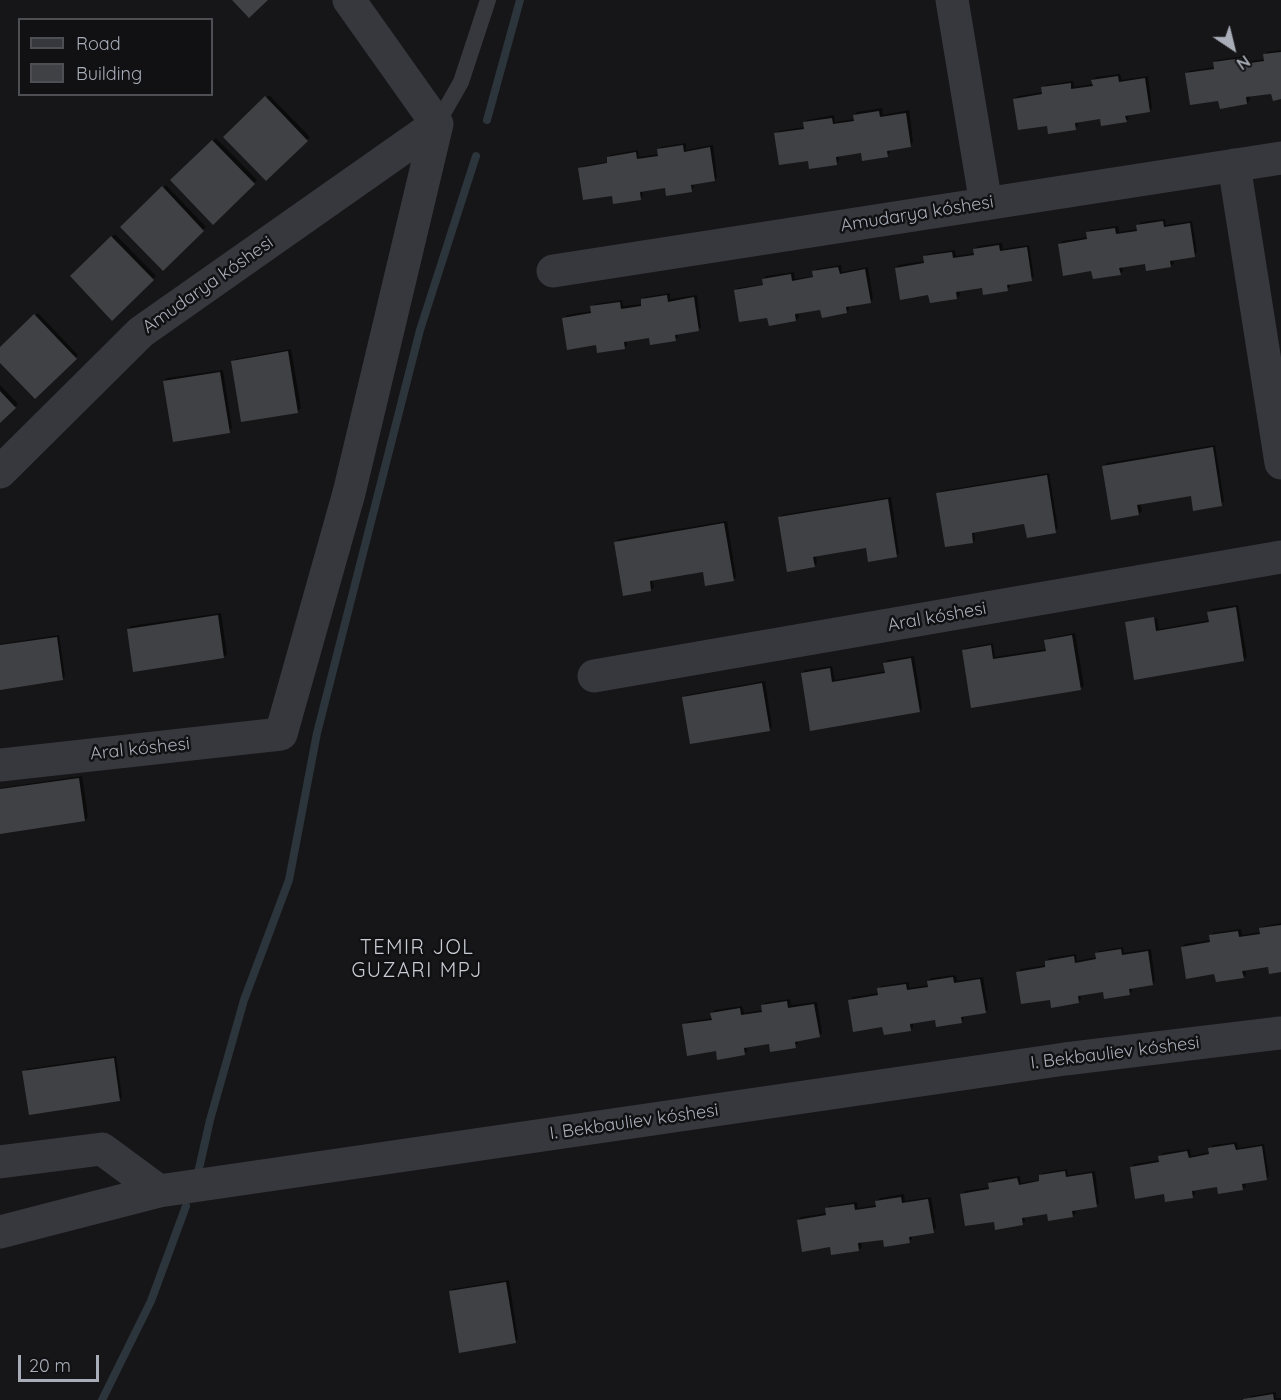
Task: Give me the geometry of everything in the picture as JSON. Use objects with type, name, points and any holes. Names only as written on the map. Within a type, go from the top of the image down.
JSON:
[{"type":"street","points":[[349,0],[437,124]]},
{"type":"street","points":[[952,0],[986,204]]},
{"type":"street","name":"Amudarya kóshesi","points":[[0,472],[141,332],[437,124]]},
{"type":"street","name":"Aral kóshesi","points":[[0,765],[281,734],[349,493],[437,124]]},
{"type":"street","name":"Amudarya kóshesi","points":[[553,271],[1281,158]]},
{"type":"street","points":[[1234,165],[1281,463]]},
{"type":"street","name":"Aral kóshesi","points":[[594,676],[1281,557]]},
{"type":"street","name":"I. Bekbauliev kóshesi","points":[[0,1232],[159,1191],[1053,1060],[1281,1032]]},
{"type":"street","points":[[0,1162],[102,1149],[159,1191]]},
{"type":"lane","points":[[437,124],[461,82],[488,0]]},
{"type":"building","points":[[232,0],[268,0],[249,18]]},
{"type":"building","points":[[1281,52],[1281,99],[1273,101],[1271,94],[1246,97],[1247,104],[1220,109],[1218,101],[1190,105],[1185,73],[1214,69],[1213,62],[1242,58],[1243,64],[1264,61],[1263,54]]},
{"type":"building","points":[[1118,76],[1119,82],[1145,78],[1150,112],[1125,116],[1127,122],[1101,126],[1100,119],[1075,123],[1076,130],[1048,134],[1047,126],[1018,130],[1013,99],[1042,94],[1041,87],[1071,83],[1071,89],[1093,86],[1091,80]]},
{"type":"building","points":[[265,96],[308,141],[266,181],[223,137]]},
{"type":"building","points":[[879,111],[880,117],[906,113],[911,147],[887,151],[888,157],[862,161],[861,153],[836,157],[837,165],[809,169],[808,161],[779,165],[774,133],[804,129],[803,122],[832,118],[833,124],[854,121],[853,115]]},
{"type":"building","points":[[212,140],[255,184],[213,225],[170,180]]},
{"type":"building","points":[[683,145],[684,152],[710,147],[715,181],[691,185],[692,192],[666,196],[665,188],[640,192],[641,200],[613,204],[612,196],[583,200],[578,168],[607,163],[607,157],[636,152],[637,159],[658,156],[657,149]]},
{"type":"building","points":[[162,186],[204,231],[163,271],[120,227]]},
{"type":"building","points":[[1163,221],[1164,227],[1190,223],[1195,257],[1170,261],[1171,267],[1146,271],[1145,264],[1119,268],[1121,275],[1093,279],[1091,271],[1063,276],[1058,244],[1087,239],[1086,232],[1115,228],[1116,234],[1137,231],[1136,225]]},
{"type":"building","points":[[111,236],[154,280],[112,321],[70,276]]},
{"type":"building","points":[[999,245],[1000,251],[1027,247],[1032,281],[1007,285],[1008,291],[983,295],[982,288],[956,292],[957,299],[930,303],[928,295],[900,300],[895,268],[924,263],[923,256],[952,252],[953,258],[974,255],[973,249]]},
{"type":"building","points":[[838,267],[840,274],[865,269],[871,303],[846,307],[847,313],[822,318],[820,310],[795,314],[796,321],[769,326],[767,318],[739,322],[734,290],[763,285],[762,279],[791,274],[792,281],[813,277],[812,271]]},
{"type":"building","points":[[667,295],[668,302],[694,297],[699,331],[675,335],[676,341],[650,345],[649,338],[624,342],[625,349],[597,353],[596,345],[567,350],[562,318],[591,313],[590,306],[620,302],[621,309],[641,306],[641,299]]},
{"type":"building","points":[[34,314],[77,359],[35,399],[0,363],[0,347]]},
{"type":"building","points":[[288,351],[298,413],[241,422],[231,361]]},
{"type":"building","points":[[220,372],[230,433],[173,442],[163,381]]},
{"type":"building","points":[[0,391],[16,408],[0,423]]},
{"type":"building","points":[[1213,447],[1222,506],[1193,511],[1191,496],[1137,505],[1139,515],[1111,520],[1102,466]]},
{"type":"building","points":[[1047,475],[1056,533],[1027,538],[1024,524],[972,533],[973,543],[945,547],[936,493]]},
{"type":"building","points":[[888,499],[897,557],[868,562],[866,548],[813,557],[815,567],[787,572],[778,517]]},
{"type":"building","points":[[724,523],[734,581],[705,586],[703,572],[650,581],[651,591],[623,596],[614,542]]},
{"type":"building","points":[[1236,607],[1244,661],[1134,680],[1125,622],[1154,617],[1156,631],[1209,622],[1207,612]]},
{"type":"building","points":[[218,615],[224,658],[133,672],[127,629]]},
{"type":"building","points":[[1072,635],[1081,690],[971,708],[962,650],[991,645],[993,659],[1046,651],[1044,640]]},
{"type":"building","points":[[57,637],[63,680],[0,690],[0,645]]},
{"type":"building","points":[[911,658],[920,712],[810,731],[801,673],[830,668],[832,682],[885,673],[883,663]]},
{"type":"building","points":[[762,683],[770,731],[690,744],[682,697]]},
{"type":"building","points":[[79,778],[85,821],[0,834],[0,789]]},
{"type":"building","points":[[1281,925],[1281,972],[1269,974],[1268,967],[1242,971],[1244,978],[1216,982],[1214,974],[1186,979],[1181,947],[1210,942],[1209,935],[1238,931],[1239,937],[1260,934],[1259,928]]},
{"type":"building","points":[[1121,949],[1122,955],[1148,951],[1153,985],[1129,989],[1130,995],[1104,999],[1103,992],[1078,996],[1079,1003],[1051,1008],[1050,1000],[1021,1004],[1016,972],[1045,967],[1045,961],[1074,956],[1075,963],[1096,959],[1095,953]]},
{"type":"building","points":[[953,977],[954,983],[980,979],[986,1013],[961,1017],[962,1023],[936,1027],[935,1020],[910,1024],[911,1031],[884,1035],[882,1027],[853,1032],[848,1000],[878,995],[877,988],[906,984],[907,990],[928,987],[927,981]]},
{"type":"building","points":[[787,1001],[788,1008],[814,1004],[820,1037],[795,1042],[796,1048],[770,1052],[769,1044],[744,1048],[745,1055],[717,1060],[716,1051],[687,1056],[682,1024],[712,1020],[710,1013],[740,1008],[741,1015],[762,1012],[761,1005]]},
{"type":"building","points":[[114,1058],[120,1101],[29,1115],[22,1071]]},
{"type":"building","points":[[1234,1144],[1236,1150],[1262,1146],[1267,1180],[1242,1184],[1243,1190],[1218,1194],[1217,1187],[1192,1191],[1193,1198],[1165,1202],[1164,1194],[1135,1199],[1130,1167],[1159,1162],[1158,1156],[1187,1151],[1189,1158],[1209,1154],[1208,1148]]},
{"type":"building","points":[[1065,1171],[1066,1177],[1092,1173],[1097,1207],[1072,1211],[1073,1217],[1048,1221],[1047,1214],[1022,1218],[1023,1225],[995,1230],[994,1222],[965,1226],[960,1194],[989,1189],[988,1183],[1017,1178],[1019,1185],[1039,1181],[1039,1175]]},
{"type":"building","points":[[901,1197],[902,1203],[928,1199],[934,1233],[909,1237],[910,1243],[884,1247],[883,1240],[858,1243],[859,1251],[831,1255],[830,1247],[802,1252],[797,1220],[826,1215],[825,1208],[854,1204],[855,1210],[876,1207],[875,1201]]},
{"type":"building","points":[[506,1282],[516,1343],[459,1353],[449,1291]]},
{"type":"building","points":[[1273,1394],[1274,1400],[1243,1400],[1243,1399]]},
{"type":"waterway","points":[[487,120],[520,0]]},
{"type":"waterway","points":[[198,1173],[210,1120],[244,1000],[289,880],[317,733],[420,330],[476,156]]},
{"type":"waterway","points":[[102,1400],[151,1301],[186,1206]]},
{"type":"district","name":"TEMIR JOL GUZARI MPJ","points":[[417,960]]}]
